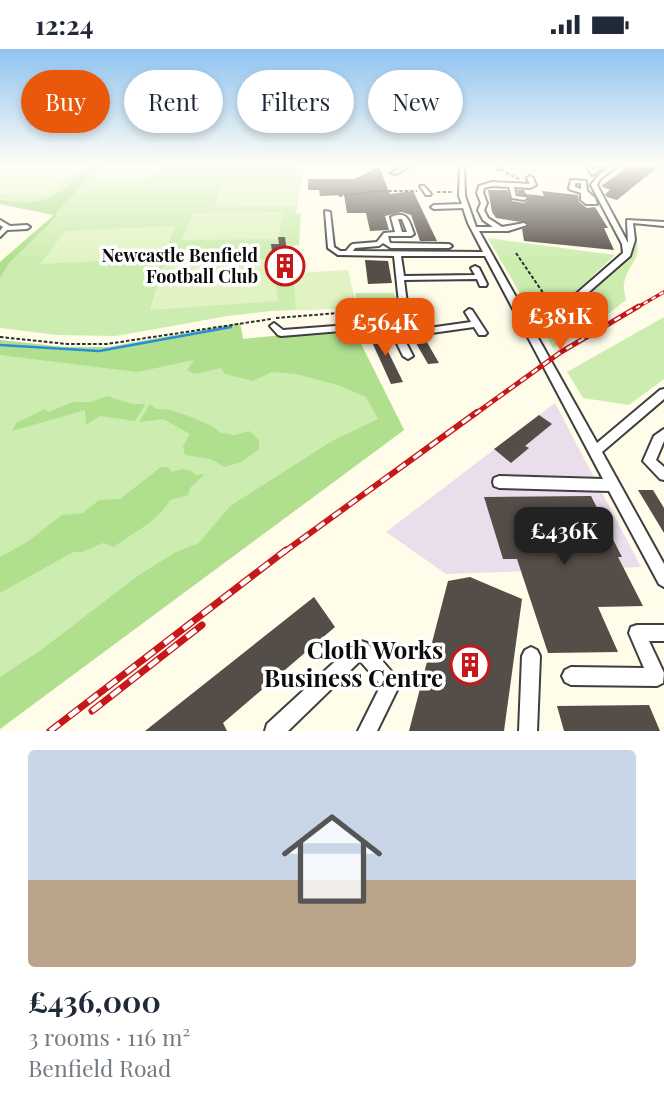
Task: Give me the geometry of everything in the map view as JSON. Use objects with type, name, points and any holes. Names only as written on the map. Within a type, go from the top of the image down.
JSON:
[{"type":"street","points":[[462,197],[474,229],[664,579]]},
{"type":"street","points":[[474,229],[501,229],[521,226],[501,229],[484,217],[481,197]]},
{"type":"street","points":[[514,197],[524,198]]},
{"type":"street","points":[[601,197],[628,254]]},
{"type":"street","points":[[434,207],[464,206]]},
{"type":"street","points":[[328,213],[330,247],[333,254],[449,246]]},
{"type":"street","points":[[523,318],[552,319],[628,254],[632,240],[629,221],[664,224]]},
{"type":"street","points":[[0,222],[6,224],[6,228]]},
{"type":"street","points":[[0,235],[6,228],[26,227]]},
{"type":"street","points":[[374,246],[381,243],[387,234],[399,234]]},
{"type":"street","points":[[384,237],[387,244],[396,249]]},
{"type":"street","points":[[348,254],[353,246],[374,246],[430,254],[488,254]]},
{"type":"street","points":[[427,246],[430,254]]},
{"type":"street","points":[[396,249],[403,303],[393,317],[392,324],[408,356]]},
{"type":"street","points":[[401,278],[479,277]]},
{"type":"street","points":[[398,335],[480,329],[469,311]]},
{"type":"street","points":[[274,326],[281,333],[392,324]]},
{"type":"street","points":[[595,451],[664,393]]},
{"type":"street","points":[[664,434],[658,439],[649,461],[664,475]]},
{"type":"street","points":[[499,482],[614,485]]},
{"type":"street","points":[[571,676],[657,677],[637,633],[664,633]]},
{"type":"street","points":[[274,731],[360,649],[391,684],[367,731]]},
{"type":"street","points":[[528,731],[531,656]]},
{"type":"path","points":[[516,253],[550,305],[563,311]]},
{"type":"path","points":[[0,337],[61,344],[100,345],[242,321],[401,309]]},
{"type":"shaded area","points":[[555,403],[641,567],[446,574],[386,532]]},
{"type":"green space","points":[[0,197],[299,197],[296,213],[301,214],[299,245],[291,246],[293,273],[357,308],[271,311],[116,336],[57,335],[0,328],[0,262],[54,215],[0,204]]},
{"type":"green space","points":[[51,197],[71,197],[55,214],[56,217],[9,263],[0,278],[0,262],[54,215],[0,204],[0,200],[30,202]]},
{"type":"green space","points":[[218,197],[298,197],[297,206],[214,207]]},
{"type":"green space","points":[[282,212],[279,239],[181,240],[194,213]]},
{"type":"green space","points":[[175,226],[163,258],[40,264],[65,231]]},
{"type":"green space","points":[[632,229],[638,247],[636,258],[624,283],[626,300],[602,319],[553,348],[540,324],[563,319],[631,255],[635,243]]},
{"type":"green space","points":[[488,238],[615,255],[552,314],[542,315],[530,311]]},
{"type":"green space","points":[[273,258],[278,301],[150,310],[163,266]]},
{"type":"green space","points":[[348,270],[357,308],[296,310],[293,273]]},
{"type":"green space","points":[[355,293],[394,293],[397,301],[393,308],[359,309]]},
{"type":"green space","points":[[664,317],[664,379],[629,405],[583,398],[567,372]]},
{"type":"green space","points":[[240,323],[243,339],[353,328],[404,430],[0,727],[0,340],[63,347],[109,347]]},
{"type":"green space","points":[[240,323],[243,339],[353,328],[404,430],[0,729],[0,677],[41,650],[139,575],[176,552],[199,543],[230,506],[332,441],[378,419],[366,397],[338,385],[296,374],[272,372],[253,381],[225,374],[221,368],[194,374],[187,370],[194,360],[137,372],[0,355],[0,340],[63,347],[109,347]]},
{"type":"green space","points":[[107,396],[132,404],[145,404],[135,421],[100,416],[86,425],[85,410],[12,431],[16,423],[45,409],[48,412],[73,402],[90,402]]},
{"type":"green space","points":[[150,404],[156,409],[171,410],[191,417],[221,433],[235,435],[249,431],[259,440],[259,449],[241,462],[225,467],[210,459],[185,455],[183,446],[190,434],[163,419],[139,422]]},
{"type":"green space","points":[[161,467],[168,467],[172,472],[185,469],[196,475],[205,474],[190,488],[188,495],[170,500],[152,521],[114,547],[103,543],[82,552],[73,552],[0,593],[0,557],[27,542],[62,515],[83,513],[99,500],[120,499]]},
{"type":"building","points":[[344,197],[416,197],[437,241],[420,241],[411,215],[402,212],[385,216],[389,230],[370,231],[366,213],[347,213]]},
{"type":"building","points":[[489,197],[510,197],[512,201],[524,203],[529,197],[578,197],[579,202],[587,208],[595,207],[608,228],[604,228],[614,250],[524,241],[522,229],[529,226],[528,223],[496,218]]},
{"type":"building","points":[[278,237],[285,237],[290,274],[281,274],[279,252],[272,252],[271,244],[279,244]]},
{"type":"building","points":[[365,260],[388,261],[392,283],[368,284]]},
{"type":"building","points":[[367,331],[378,331],[403,382],[391,384]]},
{"type":"building","points":[[424,337],[439,363],[428,364],[413,338]]},
{"type":"building","points":[[539,415],[552,424],[525,446],[529,448],[511,463],[494,449]]},
{"type":"building","points":[[638,490],[653,490],[664,508],[664,533]]},
{"type":"building","points":[[591,496],[643,606],[598,607],[618,652],[548,653],[517,559],[503,559],[484,497]]},
{"type":"building","name":"Cloth Works Business Centre","points":[[470,577],[522,599],[504,731],[409,731],[448,581]]},
{"type":"building","points":[[314,597],[335,627],[223,723],[227,731],[145,731]]},
{"type":"building","points":[[649,705],[660,731],[564,731],[557,706]]},
{"type":"waterway","points":[[0,345],[99,351],[231,327]]},
{"type":"railway","points":[[636,308],[664,292]]},
{"type":"railway","points":[[475,414],[561,352],[639,306]]},
{"type":"railway","points":[[284,552],[477,412]]},
{"type":"railway","points":[[50,731],[286,550]]},
{"type":"railway","points":[[92,711],[202,625]]},
{"type":"place","name":"Newcastle Benfield Football Club","points":[[285,266]]},
{"type":"place","name":"Cloth Works Business Centre","points":[[470,665]]}]
